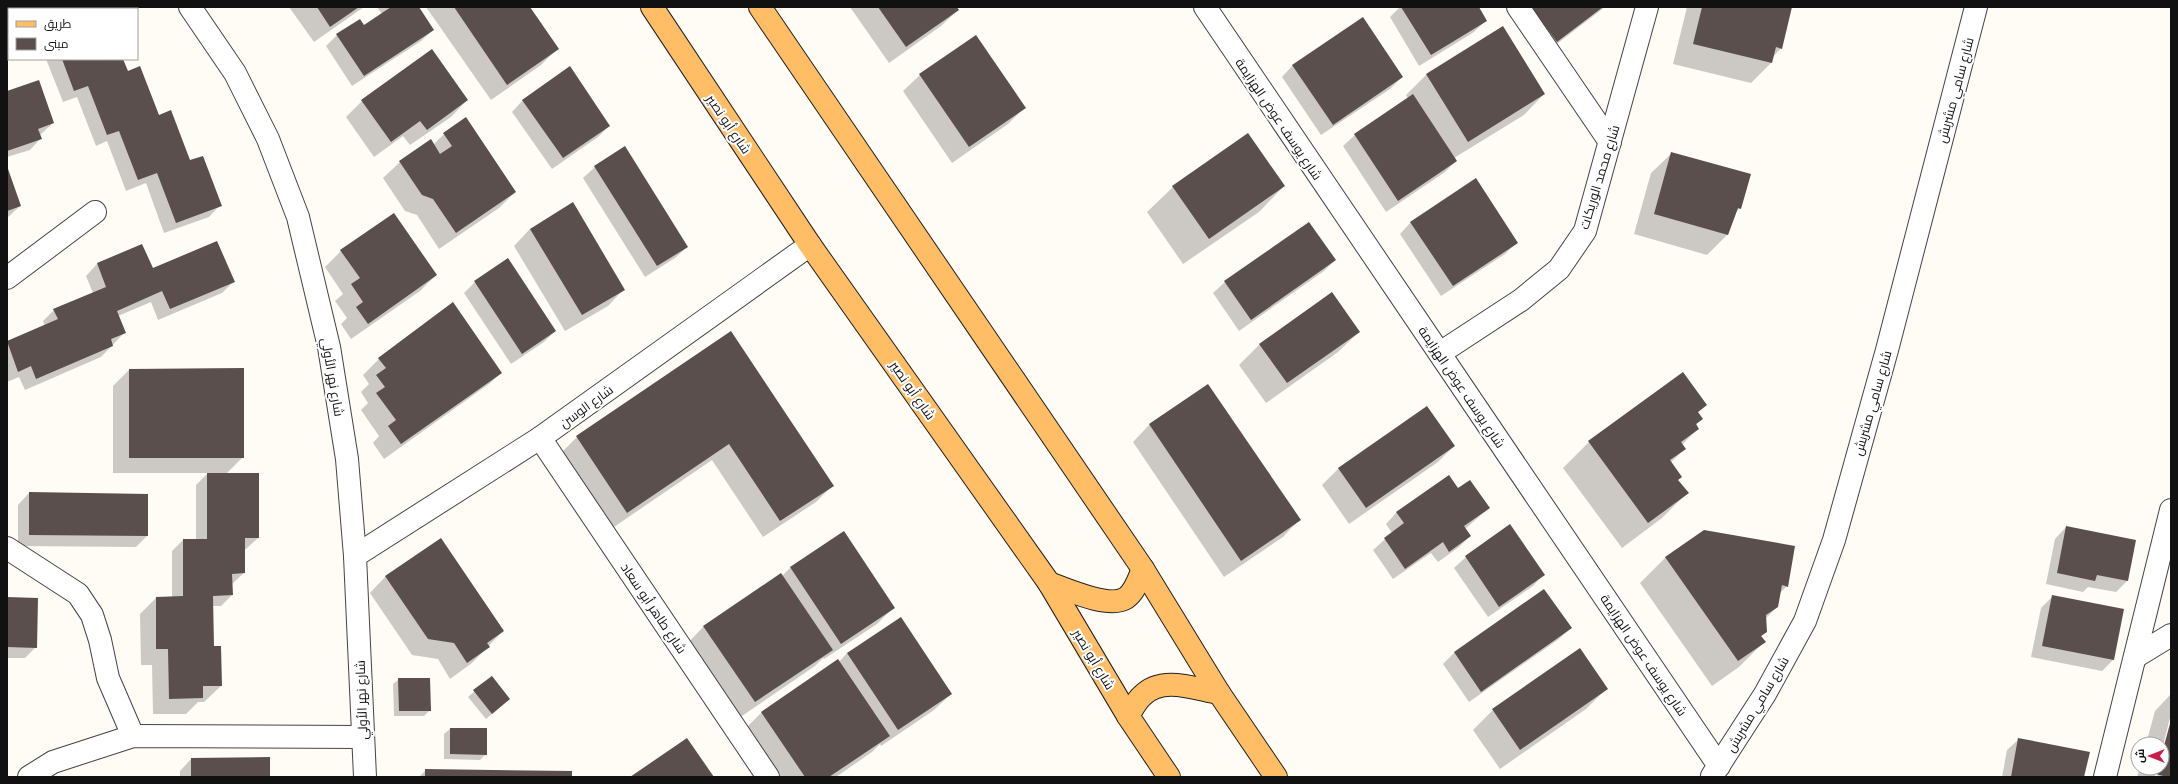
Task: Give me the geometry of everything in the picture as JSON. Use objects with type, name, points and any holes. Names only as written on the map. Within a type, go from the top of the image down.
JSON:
[{"type":"main road","name":"شارع أبو نصير","points":[[652,7],[810,246],[1049,583],[1128,716],[1169,777]]},
{"type":"main road","points":[[760,7],[1143,569],[1219,694],[1276,777]]},
{"type":"main road","points":[[1049,583],[1087,597],[1117,601],[1126,598],[1133,592],[1143,569]]},
{"type":"main road","points":[[1128,716],[1142,696],[1161,685],[1173,684],[1219,694]]},
{"type":"street","name":"شارع نهر الأولي","points":[[190,7],[235,73],[268,138],[298,218],[329,347],[347,459],[355,556],[365,777]]},
{"type":"street","name":"شارع يوسف عوض الهزايمة","points":[[1205,7],[1440,353],[1715,772]]},
{"type":"street","points":[[1518,7],[1610,142]]},
{"type":"street","name":"شارع محمد الوريكات","points":[[1440,353],[1521,300],[1559,269],[1584,231],[1648,7]]},
{"type":"street","name":"شارع سامي مشربش","points":[[1715,772],[1765,694],[1805,621],[1834,540],[1887,350],[1976,7]]},
{"type":"street","points":[[7,278],[95,212]]},
{"type":"street","name":"شارع الوسن","points":[[355,556],[540,438],[810,246]]},
{"type":"street","name":"شارع طاهر أبو سعاد","points":[[540,438],[768,777]]},
{"type":"street","points":[[2105,777],[2171,510]]},
{"type":"street","points":[[7,548],[78,594],[92,615],[100,640],[108,678],[133,736]]},
{"type":"street","points":[[2135,657],[2171,635]]},
{"type":"street","points":[[29,777],[54,762],[133,736],[362,737]]},
{"type":"building","points":[[18,7],[42,7],[30,8]]},
{"type":"building","points":[[317,7],[359,7],[330,27]]},
{"type":"building","points":[[391,7],[419,7],[434,30],[364,76],[336,34],[360,19],[364,25]]},
{"type":"building","points":[[454,7],[530,7],[559,49],[507,85]]},
{"type":"building","points":[[878,7],[957,7],[959,10],[906,47]]},
{"type":"building","points":[[1401,7],[1479,7],[1487,21],[1431,55]]},
{"type":"building","points":[[1531,7],[1603,7],[1557,42]]},
{"type":"building","points":[[1702,7],[1792,7],[1782,49],[1776,47],[1772,63],[1693,44]]},
{"type":"building","points":[[1363,17],[1403,77],[1333,125],[1292,65]]},
{"type":"building","points":[[1503,26],[1545,94],[1468,142],[1426,74]]},
{"type":"building","points":[[976,35],[1026,108],[969,147],[919,74]]},
{"type":"building","points":[[432,49],[468,100],[427,130],[420,121],[391,142],[361,100]]},
{"type":"building","points":[[62,60],[123,60],[128,71],[140,66],[159,115],[171,110],[190,160],[203,156],[222,206],[176,223],[157,173],[138,180],[119,131],[107,135],[88,86],[74,91]]},
{"type":"building","points":[[570,66],[610,126],[563,158],[522,100]]},
{"type":"building","points":[[39,80],[54,123],[38,129],[42,139],[7,151],[7,91]]},
{"type":"building","points":[[1413,94],[1457,161],[1398,201],[1354,134]]},
{"type":"building","points":[[466,117],[516,192],[456,233],[433,199],[422,195],[399,161],[431,139],[440,154],[452,146],[443,133]]},
{"type":"building","points":[[1248,133],[1285,186],[1209,239],[1172,186]]},
{"type":"building","points":[[625,146],[688,247],[657,266],[594,166]]},
{"type":"building","points":[[1671,152],[1751,174],[1741,209],[1738,208],[1728,235],[1654,214]]},
{"type":"building","points":[[7,166],[21,206],[7,211]]},
{"type":"building","points":[[1476,178],[1518,243],[1453,286],[1410,222]]},
{"type":"building","points":[[573,202],[625,290],[582,315],[530,229]]},
{"type":"building","points":[[394,213],[437,275],[368,324],[356,307],[363,302],[351,284],[360,278],[340,250]]},
{"type":"building","points":[[1309,222],[1336,260],[1251,320],[1224,281]]},
{"type":"building","points":[[217,241],[235,282],[170,309],[162,291],[117,311],[126,333],[111,339],[113,346],[36,379],[31,366],[18,372],[7,341],[58,319],[53,309],[106,287],[97,263],[142,244],[153,268]]},
{"type":"building","points":[[508,258],[556,331],[522,354],[474,281]]},
{"type":"building","points":[[1332,292],[1360,332],[1287,383],[1259,344]]},
{"type":"building","points":[[453,302],[502,373],[401,444],[388,426],[396,420],[376,393],[385,387],[376,375],[386,368],[378,358]]},
{"type":"building","points":[[731,331],[834,486],[780,521],[729,444],[627,513],[576,436]]},
{"type":"building","points":[[244,368],[244,458],[129,458],[129,369]]},
{"type":"building","points":[[1683,372],[1707,405],[1698,412],[1703,419],[1696,424],[1699,429],[1681,442],[1686,449],[1670,460],[1682,477],[1678,480],[1689,493],[1648,523],[1588,441]]},
{"type":"building","points":[[1208,384],[1301,520],[1241,561],[1149,424]]},
{"type":"building","points":[[1427,406],[1455,446],[1366,508],[1338,468]]},
{"type":"building","points":[[207,473],[259,473],[259,538],[245,538],[245,573],[232,574],[233,595],[213,596],[214,646],[221,646],[222,686],[203,686],[203,698],[169,699],[168,649],[156,649],[156,597],[183,596],[183,539],[207,539]]},
{"type":"building","points":[[1449,475],[1458,488],[1470,480],[1490,508],[1464,526],[1471,536],[1449,552],[1443,542],[1405,569],[1384,538],[1404,523],[1396,512]]},
{"type":"building","points":[[29,492],[148,494],[148,536],[29,535]]},
{"type":"building","points":[[1510,524],[1545,575],[1499,607],[1465,556]]},
{"type":"building","points":[[2066,526],[2136,540],[2128,581],[2097,575],[2095,581],[2057,573]]},
{"type":"building","points":[[1704,530],[1795,546],[1788,587],[1782,585],[1778,607],[1766,615],[1767,632],[1761,636],[1766,642],[1738,661],[1665,557]]},
{"type":"building","points":[[844,531],[895,608],[841,644],[790,567]]},
{"type":"building","points":[[441,538],[504,631],[487,643],[490,647],[467,663],[454,643],[428,639],[385,576]]},
{"type":"building","points":[[781,573],[833,650],[755,702],[703,626]]},
{"type":"building","points":[[1544,589],[1572,628],[1481,692],[1454,652]]},
{"type":"building","points":[[2052,595],[2124,609],[2114,660],[2042,646]]},
{"type":"building","points":[[7,597],[38,598],[37,648],[7,647]]},
{"type":"building","points":[[901,617],[952,694],[898,730],[847,653]]},
{"type":"building","points":[[1580,648],[1608,689],[1520,750],[1492,709]]},
{"type":"building","points":[[838,659],[890,736],[829,777],[805,777],[761,712]]},
{"type":"building","points":[[492,676],[510,699],[492,714],[473,690]]},
{"type":"building","points":[[398,678],[430,678],[431,711],[399,711]]},
{"type":"building","points":[[2171,720],[2171,777],[2163,776],[2170,776],[2170,736],[2167,736]]},
{"type":"building","points":[[450,728],[487,728],[487,755],[450,754]]},
{"type":"building","points":[[687,738],[714,777],[630,777]]},
{"type":"building","points":[[2018,738],[2090,752],[2084,777],[2011,777]]},
{"type":"building","points":[[270,757],[270,777],[191,777],[191,758]]},
{"type":"building","points":[[425,769],[572,771],[572,777],[425,777]]}]
